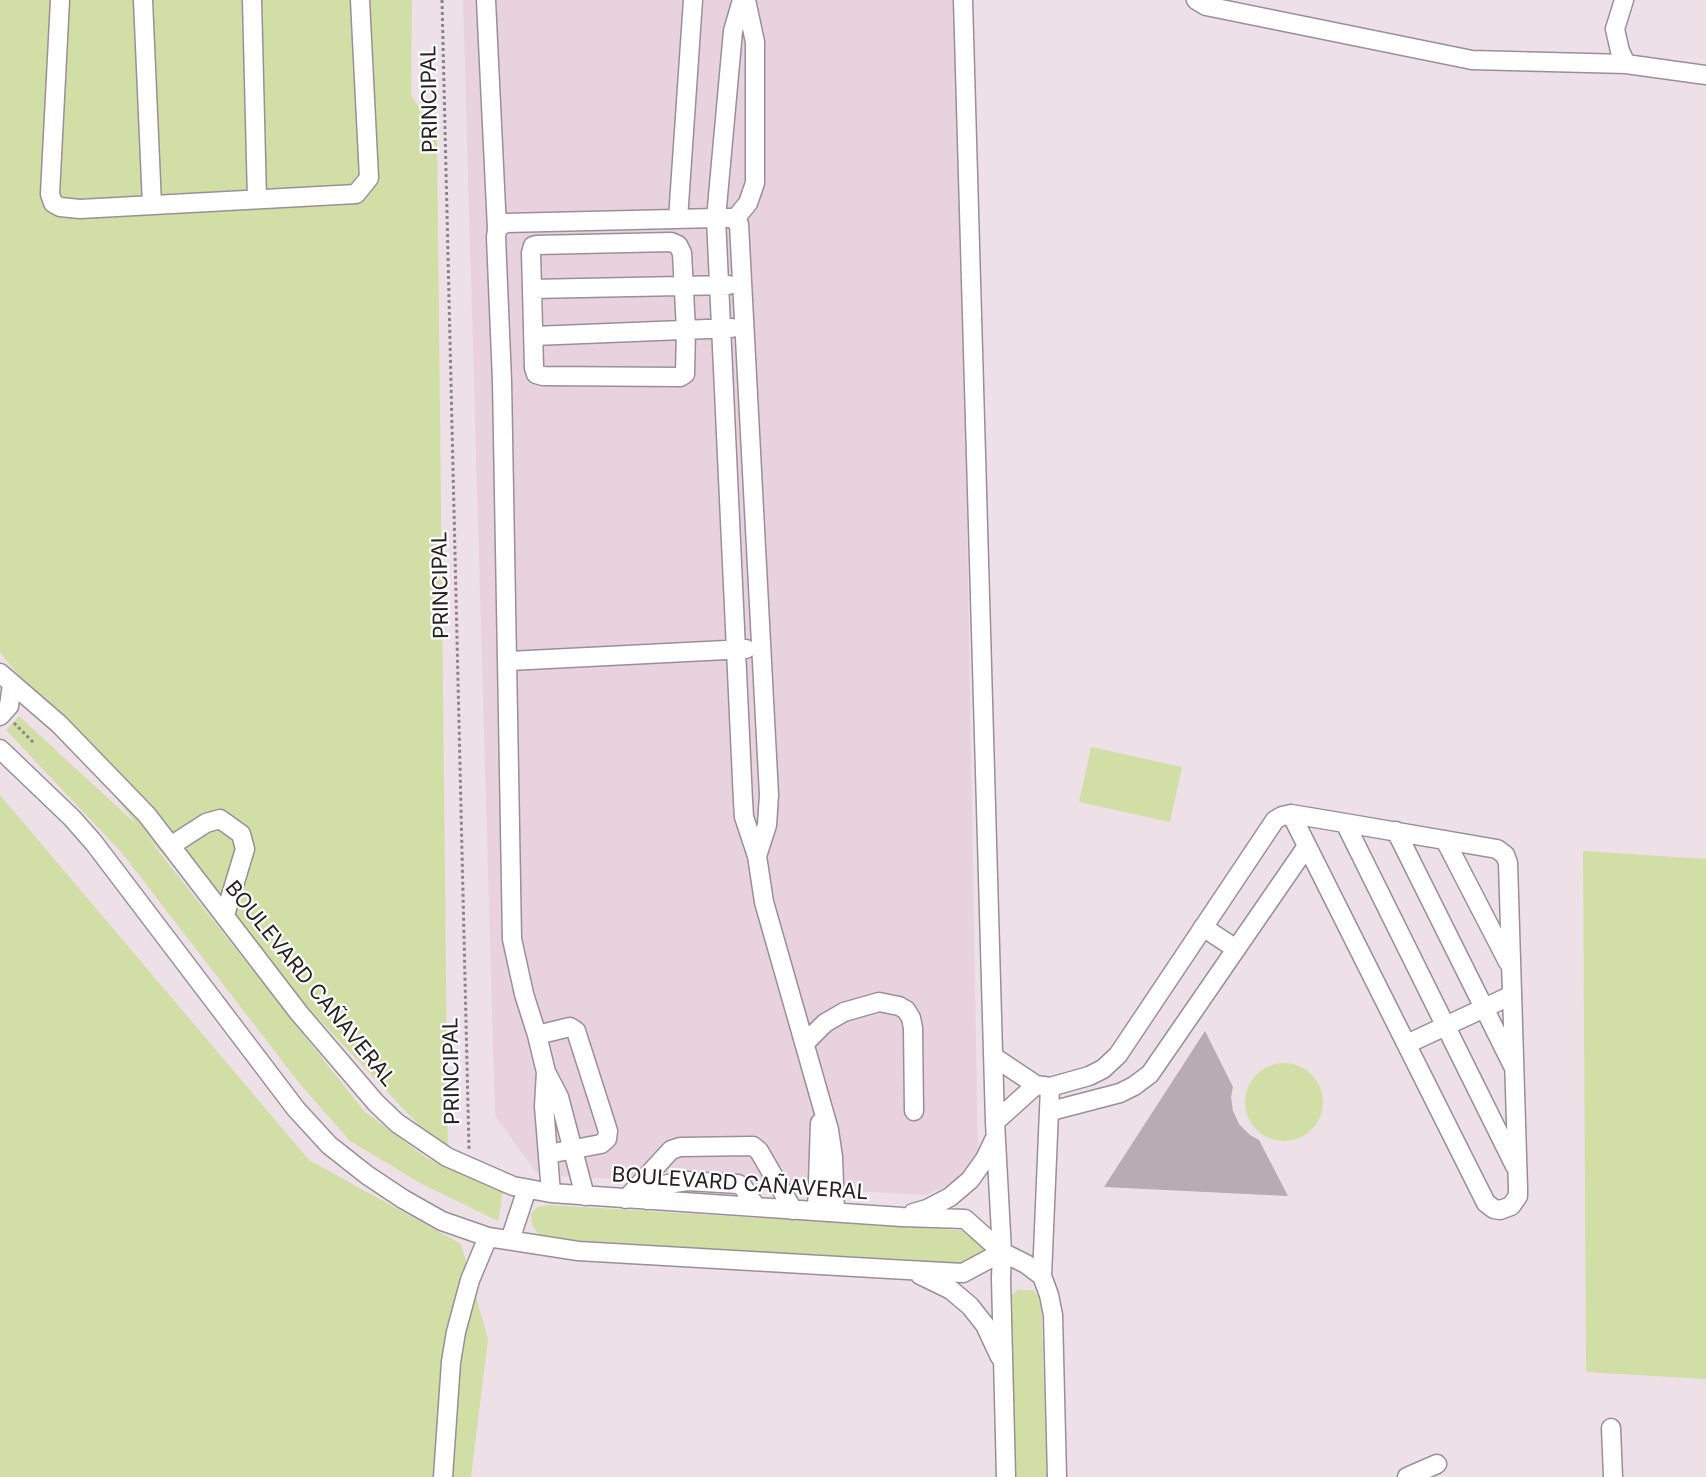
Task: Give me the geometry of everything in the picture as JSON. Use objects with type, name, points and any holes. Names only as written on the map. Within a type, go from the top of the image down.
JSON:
[{"type":"street","points":[[60,0],[50,194],[53,202],[60,207],[80,209],[356,194],[369,178],[360,0]]},
{"type":"street","points":[[143,0],[152,205]]},
{"type":"street","points":[[252,0],[257,199]]},
{"type":"street","points":[[486,0],[497,229],[508,661],[512,939],[521,985],[546,1072],[559,1097],[585,1196]]},
{"type":"street","points":[[678,219],[693,0]]},
{"type":"street","points":[[744,0],[732,31],[716,218],[744,817],[757,855],[764,902],[829,1130],[833,1157],[826,1212]]},
{"type":"street","points":[[735,219],[748,203],[755,183],[754,42],[744,0]]},
{"type":"street","points":[[963,0],[996,1129],[1002,1252],[1006,1477]]},
{"type":"street","points":[[1196,0],[1206,6],[1472,60],[1626,64],[1706,75]]},
{"type":"street","points":[[1624,0],[1615,29],[1620,51],[1626,64]]},
{"type":"street","points":[[497,229],[509,222],[735,219]]},
{"type":"street","points":[[735,219],[740,227],[769,795],[767,825],[757,855]]},
{"type":"street","points":[[675,243],[682,253],[685,286],[687,372],[680,377],[539,375],[534,368],[531,253],[533,246],[675,243]]},
{"type":"street","points":[[532,289],[743,285]]},
{"type":"street","points":[[534,336],[745,327]]},
{"type":"street","points":[[508,661],[763,648]]},
{"type":"street","points":[[2,714],[11,698],[6,679]]},
{"type":"street","name":"BOULEVARD CAÑAVERAL","points":[[6,679],[59,724],[147,815],[299,1013],[376,1103],[397,1123],[447,1157],[513,1186],[551,1193],[965,1219],[1002,1252],[1026,1264],[1042,1276]]},
{"type":"street","points":[[0,749],[72,818],[94,843],[262,1067],[329,1145],[367,1175],[442,1221],[488,1237],[578,1251],[907,1270],[963,1273],[1002,1252]]},
{"type":"street","points":[[902,1216],[927,1209],[950,1197],[970,1180],[985,1160],[996,1129],[1043,1086],[1096,1073],[1110,1063],[1275,820],[1291,814],[1497,849],[1507,859],[1518,1173],[1518,1196],[1515,1202],[1506,1209],[1500,1210],[1489,1206],[1291,814]]},
{"type":"street","points":[[172,845],[206,823],[220,819],[241,834],[245,849],[225,915]]},
{"type":"street","points":[[1345,823],[1518,1173]]},
{"type":"street","points":[[1396,831],[1515,1071]]},
{"type":"street","points":[[1445,840],[1511,967]]},
{"type":"street","points":[[1051,1111],[1111,1096],[1134,1086],[1149,1074],[1307,846]]},
{"type":"street","points":[[1203,927],[1236,949]]},
{"type":"street","points":[[1407,1044],[1512,995]]},
{"type":"street","points":[[805,1043],[825,1023],[844,1012],[879,1002],[899,1006],[906,1010],[913,1028],[914,1111]]},
{"type":"street","points":[[537,1035],[570,1028],[576,1031],[608,1131],[607,1139],[601,1144],[548,1154]]},
{"type":"street","points":[[994,1057],[1043,1086],[1051,1111],[1042,1276],[1053,1315],[1057,1477]]},
{"type":"street","points":[[1110,1063],[1134,1086]]},
{"type":"street","points":[[546,1072],[544,1106],[551,1193]]},
{"type":"street","points":[[627,1199],[671,1150],[680,1147],[753,1146],[759,1151],[794,1210]]},
{"type":"street","points":[[510,1240],[527,1189]]},
{"type":"street","points":[[443,1477],[451,1362],[456,1332],[470,1280],[488,1237]]},
{"type":"street","points":[[907,1270],[937,1282],[970,1306],[985,1325],[997,1347],[1004,1370]]},
{"type":"street","points":[[1611,1428],[1613,1477]]},
{"type":"street","points":[[1407,1477],[1437,1464]]},
{"type":"path","name":"PRINCIPAL","points":[[442,0],[470,1169]]},
{"type":"path","points":[[2,714],[35,744]]},
{"type":"shaded area","points":[[463,0],[958,0],[978,1155],[953,1183],[926,1195],[538,1175],[495,1116]]},
{"type":"green space","points":[[0,0],[412,0],[411,95],[437,136],[448,1156],[148,838],[364,1111],[428,1159],[503,1192],[498,1221],[422,1184],[350,1141],[300,1084],[122,853],[6,730],[19,716],[138,826],[0,652]]},
{"type":"green space","points":[[1091,747],[1182,767],[1170,822],[1079,802]]},
{"type":"green space","points":[[0,795],[309,1160],[461,1244],[488,1339],[471,1477],[0,1477]]},
{"type":"green space","points":[[1583,851],[1706,859],[1706,1379],[1586,1372]]},
{"type":"green space","points":[[1276,1063],[1292,1063],[1306,1069],[1317,1080],[1323,1094],[1323,1110],[1317,1124],[1306,1135],[1292,1141],[1276,1141],[1262,1135],[1251,1124],[1245,1110],[1245,1094],[1251,1080],[1262,1069]]},
{"type":"green space","points":[[548,1205],[971,1231],[983,1239],[984,1254],[969,1264],[547,1239],[539,1235],[532,1225],[531,1213],[538,1207]]},
{"type":"green space","points":[[1018,1290],[1033,1290],[1041,1299],[1047,1477],[1014,1477],[1010,1296]]},
{"type":"building","points":[[1205,1031],[1233,1087],[1231,1097],[1233,1111],[1239,1124],[1259,1140],[1288,1196],[1104,1187]]}]
